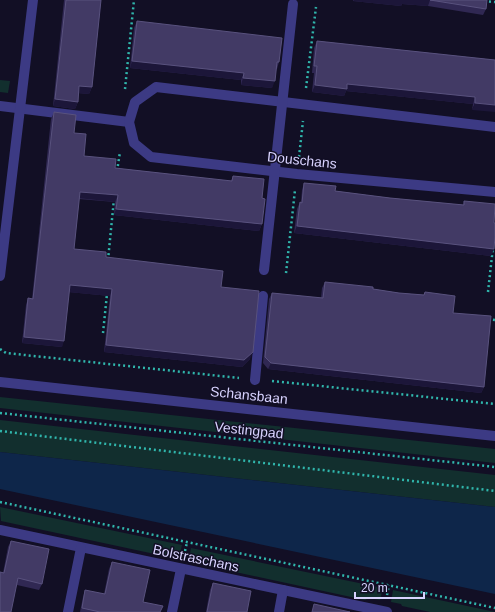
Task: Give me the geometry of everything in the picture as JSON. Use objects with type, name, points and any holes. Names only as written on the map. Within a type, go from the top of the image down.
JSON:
[{"type":"street","points":[[0,276],[33,0]]},
{"type":"street","points":[[264,270],[293,4]]},
{"type":"street","points":[[0,106],[129,122],[135,102],[156,87],[495,127]]},
{"type":"street","name":"Douschans","points":[[129,122],[134,143],[152,157],[274,172],[495,192]]},
{"type":"street","points":[[255,380],[263,296]]},
{"type":"street","name":"Schansbaan","points":[[0,382],[495,436]]},
{"type":"street","name":"Bolstraschans","points":[[0,530],[385,612]]},
{"type":"street","points":[[68,612],[81,548]]},
{"type":"street","points":[[172,612],[181,569]]},
{"type":"street","points":[[279,612],[283,590]]},
{"type":"path","points":[[125,92],[134,0]]},
{"type":"path","points":[[482,1],[495,2]]},
{"type":"path","points":[[286,273],[316,7]]},
{"type":"path","points":[[116,179],[120,148]]},
{"type":"path","points":[[107,264],[115,194]]},
{"type":"path","points":[[488,292],[494,240]]},
{"type":"path","points":[[102,333],[108,287]]},
{"type":"path","points":[[487,319],[495,320]]},
{"type":"path","name":"Vestingpad","points":[[0,413],[495,467]]},
{"type":"path","points":[[0,431],[495,491]]},
{"type":"path","points":[[0,502],[495,608]]},
{"type":"green space","points":[[0,80],[10,81],[8,93],[0,92]]},
{"type":"green space","points":[[0,397],[495,449],[495,463],[0,408]]},
{"type":"green space","points":[[0,420],[495,475],[495,507],[0,452]]},
{"type":"green space","points":[[0,507],[182,545],[179,557],[168,554],[164,556],[1,521]]},
{"type":"green space","points":[[191,548],[383,588],[380,600],[369,598],[365,600],[203,565],[201,561],[189,559]]},
{"type":"green space","points":[[393,590],[495,612],[430,612],[402,606],[401,604],[391,602]]},
{"type":"water","points":[[0,452],[495,507],[495,594],[0,489]]},
{"type":"building","points":[[66,0],[101,0],[92,87],[79,86],[78,102],[55,99]]},
{"type":"building","points":[[430,0],[487,0],[486,9]]},
{"type":"building","points":[[137,21],[282,38],[275,81],[243,78],[244,73],[132,61]]},
{"type":"building","points":[[317,41],[495,60],[495,105],[475,103],[475,97],[347,84],[347,89],[315,85],[317,66],[314,66]]},
{"type":"building","points":[[54,112],[76,115],[74,133],[86,134],[84,156],[116,159],[115,168],[232,181],[233,176],[264,179],[262,198],[265,199],[262,224],[116,209],[118,195],[80,192],[74,249],[106,252],[106,257],[223,271],[221,287],[259,291],[253,352],[244,360],[106,345],[112,289],[70,285],[64,341],[24,337],[28,298],[33,299]]},
{"type":"building","points":[[304,183],[336,186],[335,191],[390,198],[464,205],[464,201],[495,204],[494,249],[297,226],[300,202],[302,203]]},
{"type":"building","points":[[325,282],[373,287],[373,289],[399,293],[424,295],[425,292],[455,296],[453,313],[491,316],[484,387],[271,363],[265,357],[272,293],[323,298]]},
{"type":"building","points":[[11,541],[49,549],[42,584],[18,578],[11,612],[0,612],[0,572],[4,573]]},
{"type":"building","points":[[112,562],[150,570],[143,602],[163,606],[160,612],[100,612],[82,608],[85,590],[105,594]]},
{"type":"building","points":[[213,583],[251,591],[247,612],[207,612]]},
{"type":"building","points":[[314,604],[350,612],[312,612]]}]
